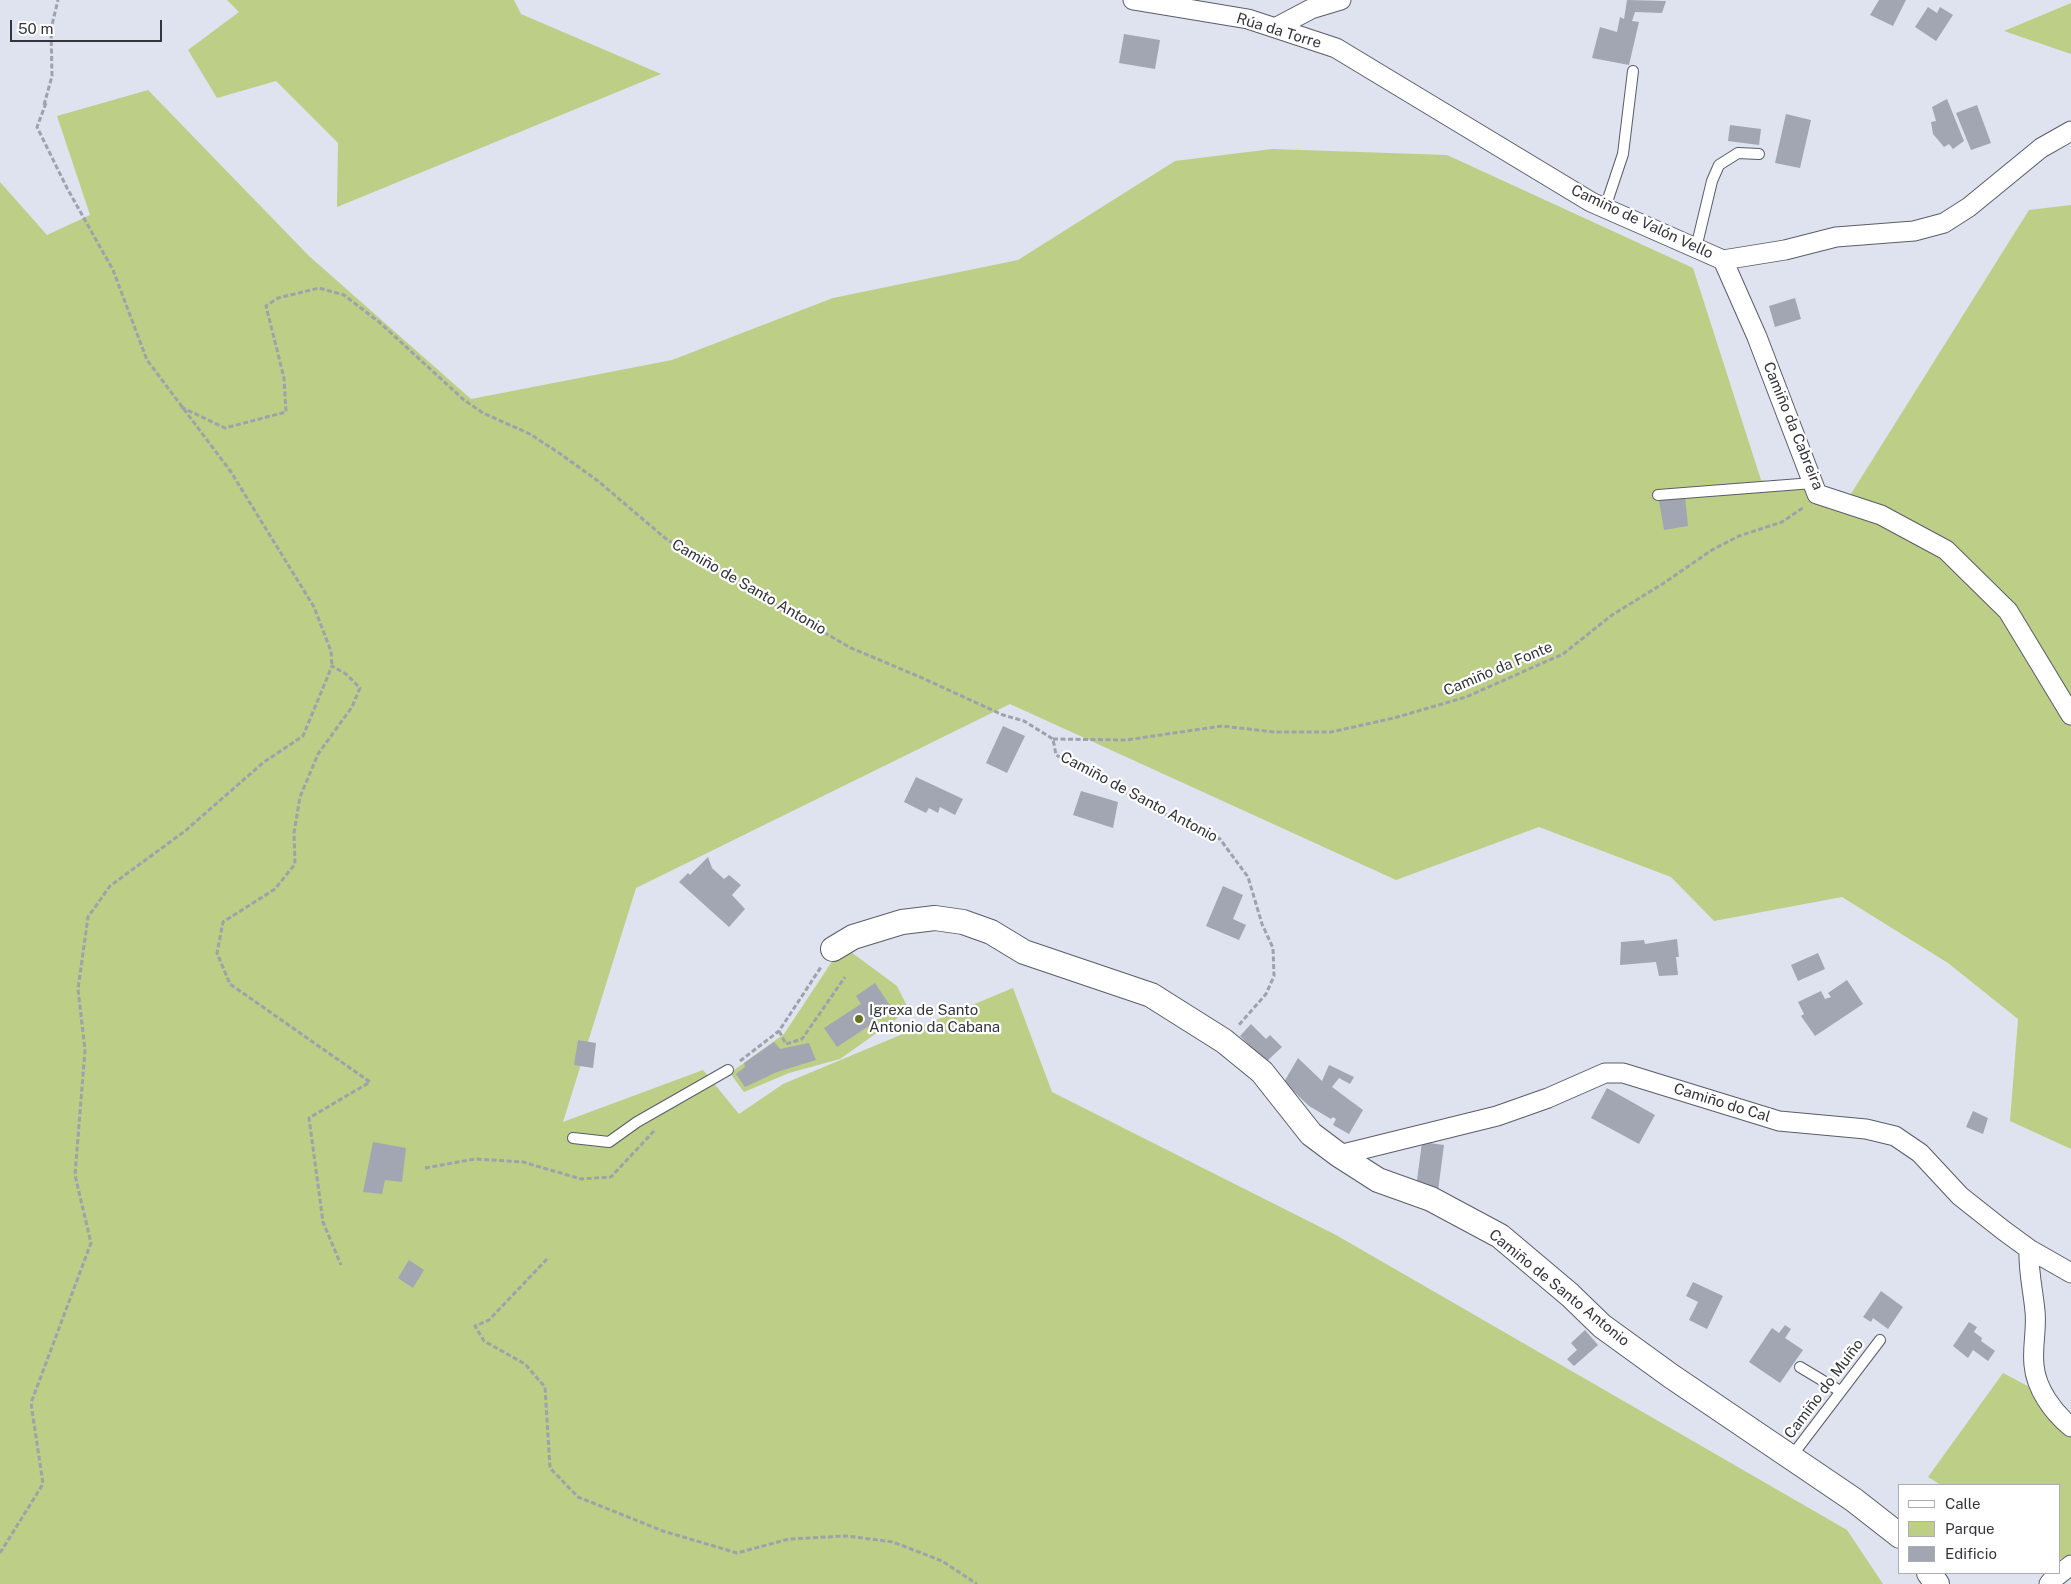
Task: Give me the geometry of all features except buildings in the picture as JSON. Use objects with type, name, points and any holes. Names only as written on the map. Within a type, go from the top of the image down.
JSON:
[{"type":"street","name":"Rúa da Torre","points":[[1133,0],[1248,19],[1336,48]]},
{"type":"street","points":[[1275,28],[1311,9],[1340,0]]},
{"type":"street","name":"Camiño de Valón Vello","points":[[1336,48],[1591,202],[1723,260],[1784,250],[1836,237],[1914,231],[1944,224],[1969,207],[2041,148],[2071,131]]},
{"type":"street","name":"Camiño da Cabreira","points":[[1723,260],[1757,336],[1815,489],[1881,515],[1946,550],[2008,611],[2071,715]]},
{"type":"street","name":"Camiño de Santo Antonio","points":[[833,950],[853,937],[902,922],[935,918],[963,922],[991,932],[1024,952],[1151,995],[1224,1041],[1262,1072],[1311,1134],[1339,1155],[1378,1180],[1430,1199],[1500,1236],[1570,1294],[1602,1326],[1671,1376],[1854,1500],[1898,1534]]},
{"type":"street","name":"Camiño do Cal","points":[[1339,1155],[1497,1116],[1548,1098],[1605,1073],[1623,1073],[1779,1121],[1866,1129],[1895,1136],[1920,1153],[1960,1196],[2029,1249],[2071,1273]]},
{"type":"street","points":[[2029,1249],[2028,1264],[2035,1312],[2034,1365],[2037,1384],[2064,1421],[2071,1427]]},
{"type":"street","points":[[2061,1573],[2071,1565]]},
{"type":"street","points":[[2049,1584],[2059,1574]]},
{"type":"lane","points":[[1605,208],[1623,154],[1633,71]]},
{"type":"lane","points":[[1696,248],[1712,181],[1719,165],[1738,153],[1758,154]]},
{"type":"lane","points":[[1658,496],[1815,489]]},
{"type":"lane","points":[[573,1138],[609,1142],[637,1122],[728,1070]]},
{"type":"lane","name":"Camiño do Muíño","points":[[1790,1457],[1880,1340]]},
{"type":"lane","points":[[1800,1367],[1840,1392]]},
{"type":"path","points":[[42,114],[52,76],[51,29],[58,0]]},
{"type":"path","points":[[0,1553],[43,1484],[32,1403],[92,1243],[75,1175],[85,1050],[78,989],[88,918],[110,886],[185,831],[264,762],[303,736],[332,666],[331,651],[314,607],[231,472],[147,360],[113,270],[66,188],[37,127],[46,103]]},
{"type":"path","name":"Camiño de Santo Antonio","points":[[181,407],[225,428],[286,412],[284,378],[266,306],[278,298],[319,288],[344,295],[379,322],[464,400],[483,413],[530,434],[598,481],[665,538],[699,560],[851,648],[1003,715],[1024,721],[1053,739],[1056,756],[1178,821],[1220,839],[1248,877],[1262,924],[1273,948],[1274,976],[1266,994],[1224,1041]]},
{"type":"path","name":"Camiño da Fonte","points":[[1053,739],[1126,740],[1222,726],[1274,732],[1331,732],[1394,718],[1466,697],[1563,654],[1612,615],[1664,583],[1712,550],[1739,536],[1782,522],[1813,500],[1815,489]]},
{"type":"path","points":[[332,666],[346,674],[360,688],[352,707],[318,754],[300,797],[294,833],[296,864],[275,889],[223,922],[217,953],[230,984],[370,1082],[309,1118],[323,1222],[341,1264]]},
{"type":"path","points":[[833,950],[779,1031],[786,1044],[802,1039],[845,977]]},
{"type":"path","points":[[548,1258],[489,1320],[475,1326],[484,1341],[525,1364],[545,1387],[550,1468],[578,1497],[663,1531],[737,1553],[789,1539],[847,1536],[893,1542],[942,1561],[977,1584]]},
{"type":"green space","points":[[227,0],[514,0],[521,14],[661,74],[337,207],[338,143],[276,81],[217,98],[188,50],[239,12]]},
{"type":"green space","points":[[2071,3],[2071,54],[2004,31]]},
{"type":"green space","points":[[148,90],[309,256],[471,399],[672,360],[833,298],[1018,260],[1175,161],[1272,149],[1447,155],[1693,268],[1761,480],[1849,497],[2029,210],[2071,205],[2071,1149],[2010,1121],[2018,1019],[1948,963],[1842,897],[1714,921],[1671,877],[1539,827],[1396,880],[1010,704],[636,888],[563,1122],[703,1070],[739,1114],[783,1084],[1013,988],[1052,1092],[1336,1235],[1847,1530],[1883,1584],[0,1584],[0,182],[47,235],[90,215],[57,116]]},
{"type":"green space","points":[[851,952],[897,986],[909,1010],[840,1059],[789,1073],[744,1092],[730,1073],[784,1034],[835,957]]},
{"type":"green space","points":[[2003,1373],[2039,1392],[2071,1434],[2071,1554],[2061,1559],[2061,1484],[1939,1484],[1928,1477]]},
{"type":"place","name":"Igrexa de Santo Antonio da Cabana","points":[[859,1019]]}]
